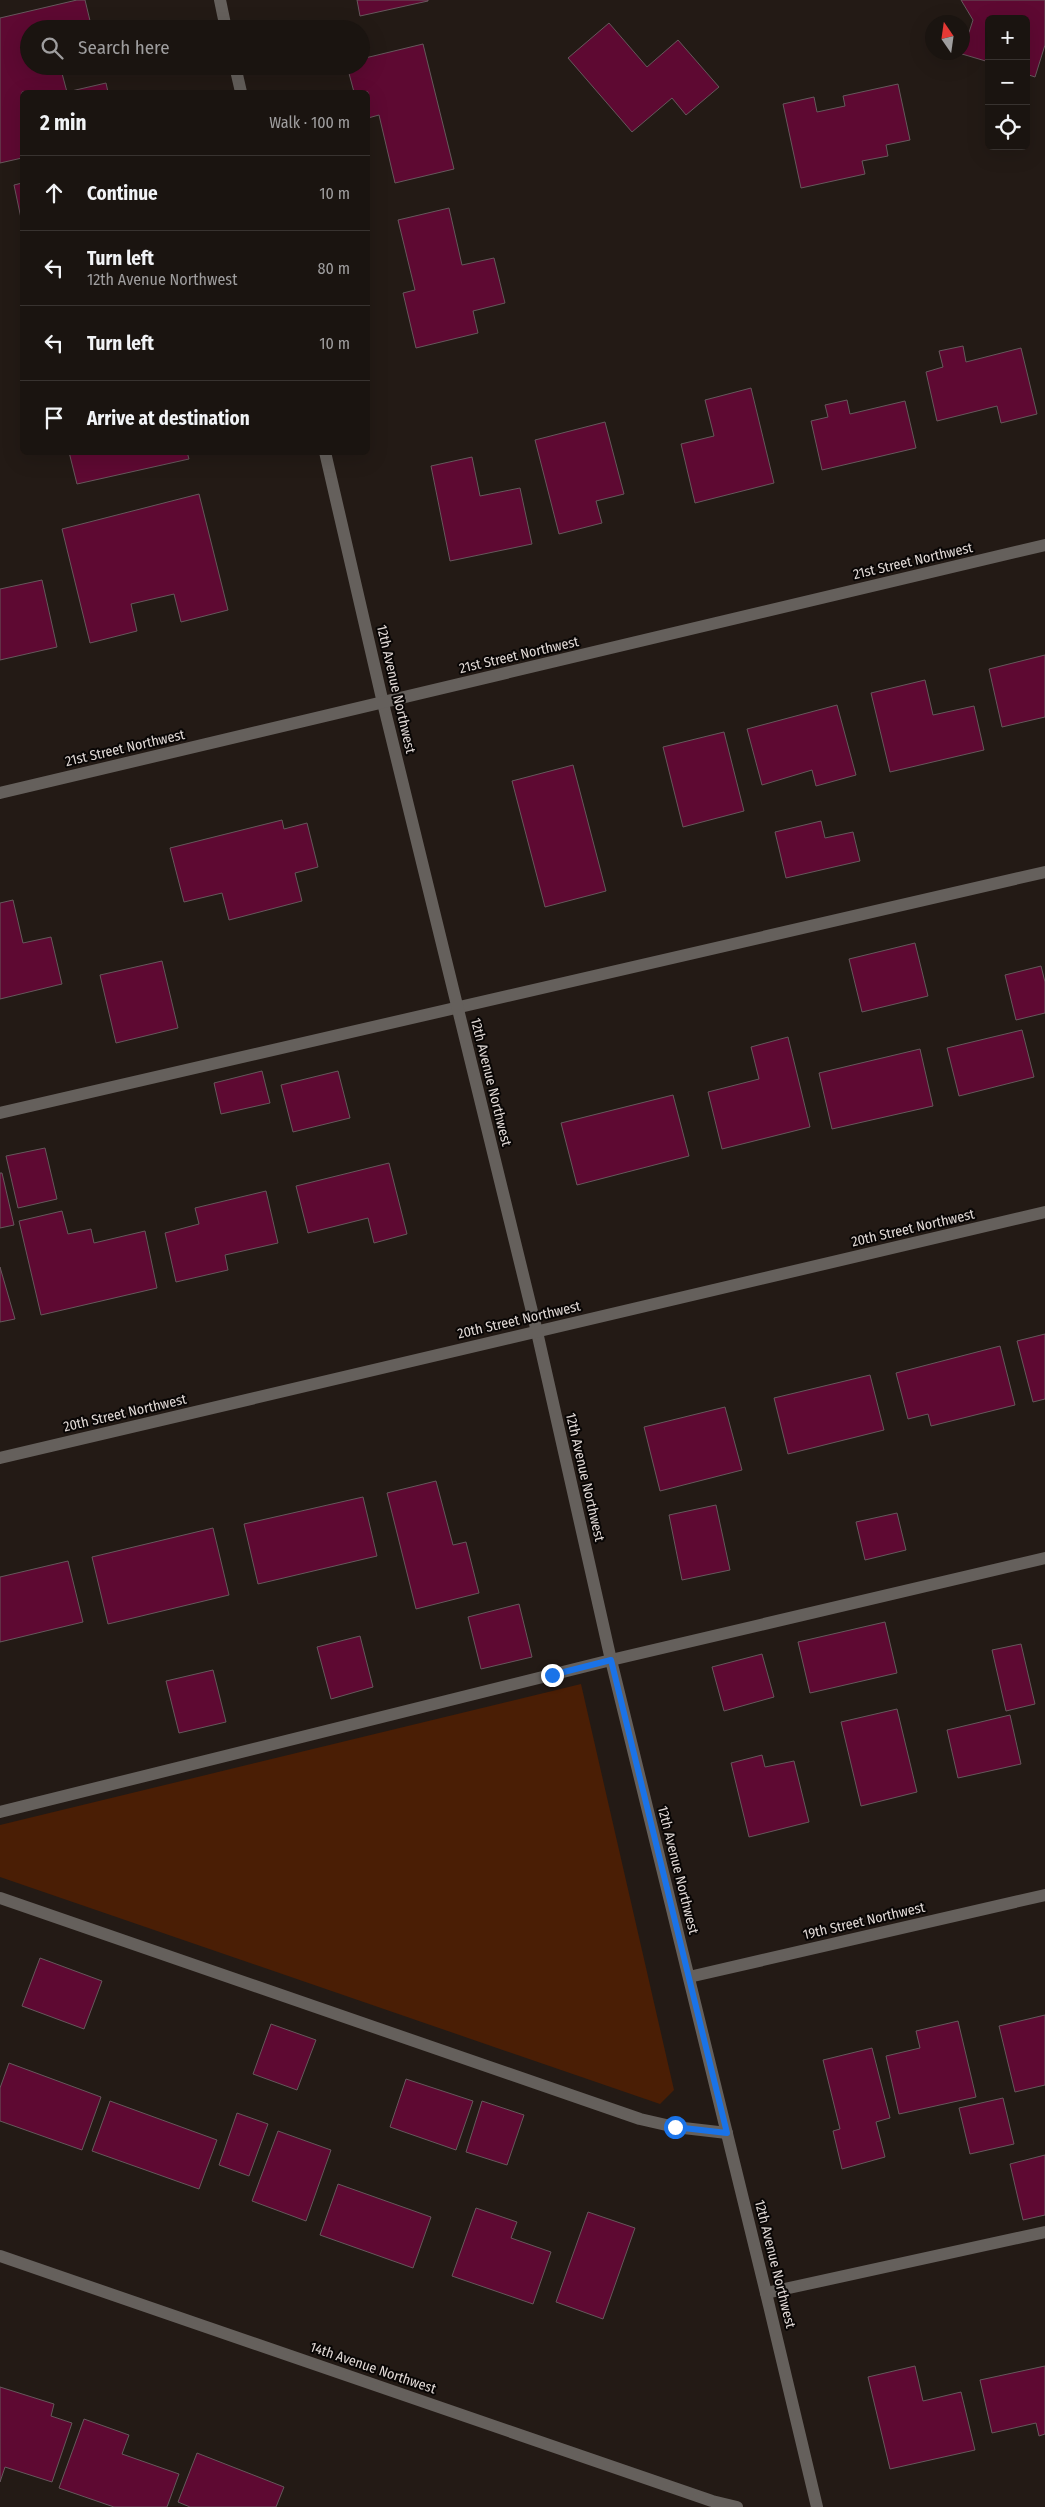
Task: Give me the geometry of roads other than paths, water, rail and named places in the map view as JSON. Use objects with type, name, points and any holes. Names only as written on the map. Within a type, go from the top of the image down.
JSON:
[{"type":"street","points":[[220,0],[224,20]]},
{"type":"street","points":[[237,75],[241,90]]},
{"type":"street","name":"12th Avenue Northwest","points":[[326,455],[383,703],[537,1332],[611,1660],[817,2507]]},
{"type":"street","name":"21st Street Northwest","points":[[0,793],[1045,546]]},
{"type":"street","points":[[0,1113],[1045,872]]},
{"type":"street","name":"20th Street Northwest","points":[[0,1458],[1045,1212]]},
{"type":"street","points":[[0,1812],[611,1660],[1045,1558]]},
{"type":"street","name":"19th Street Northwest","points":[[689,1977],[1045,1895]]},
{"type":"street","points":[[0,1898],[640,2119],[675,2127],[727,2133]]},
{"type":"street","points":[[766,2293],[1045,2232]]},
{"type":"street","name":"14th Avenue Northwest","points":[[0,2256],[712,2501],[737,2507]]}]
